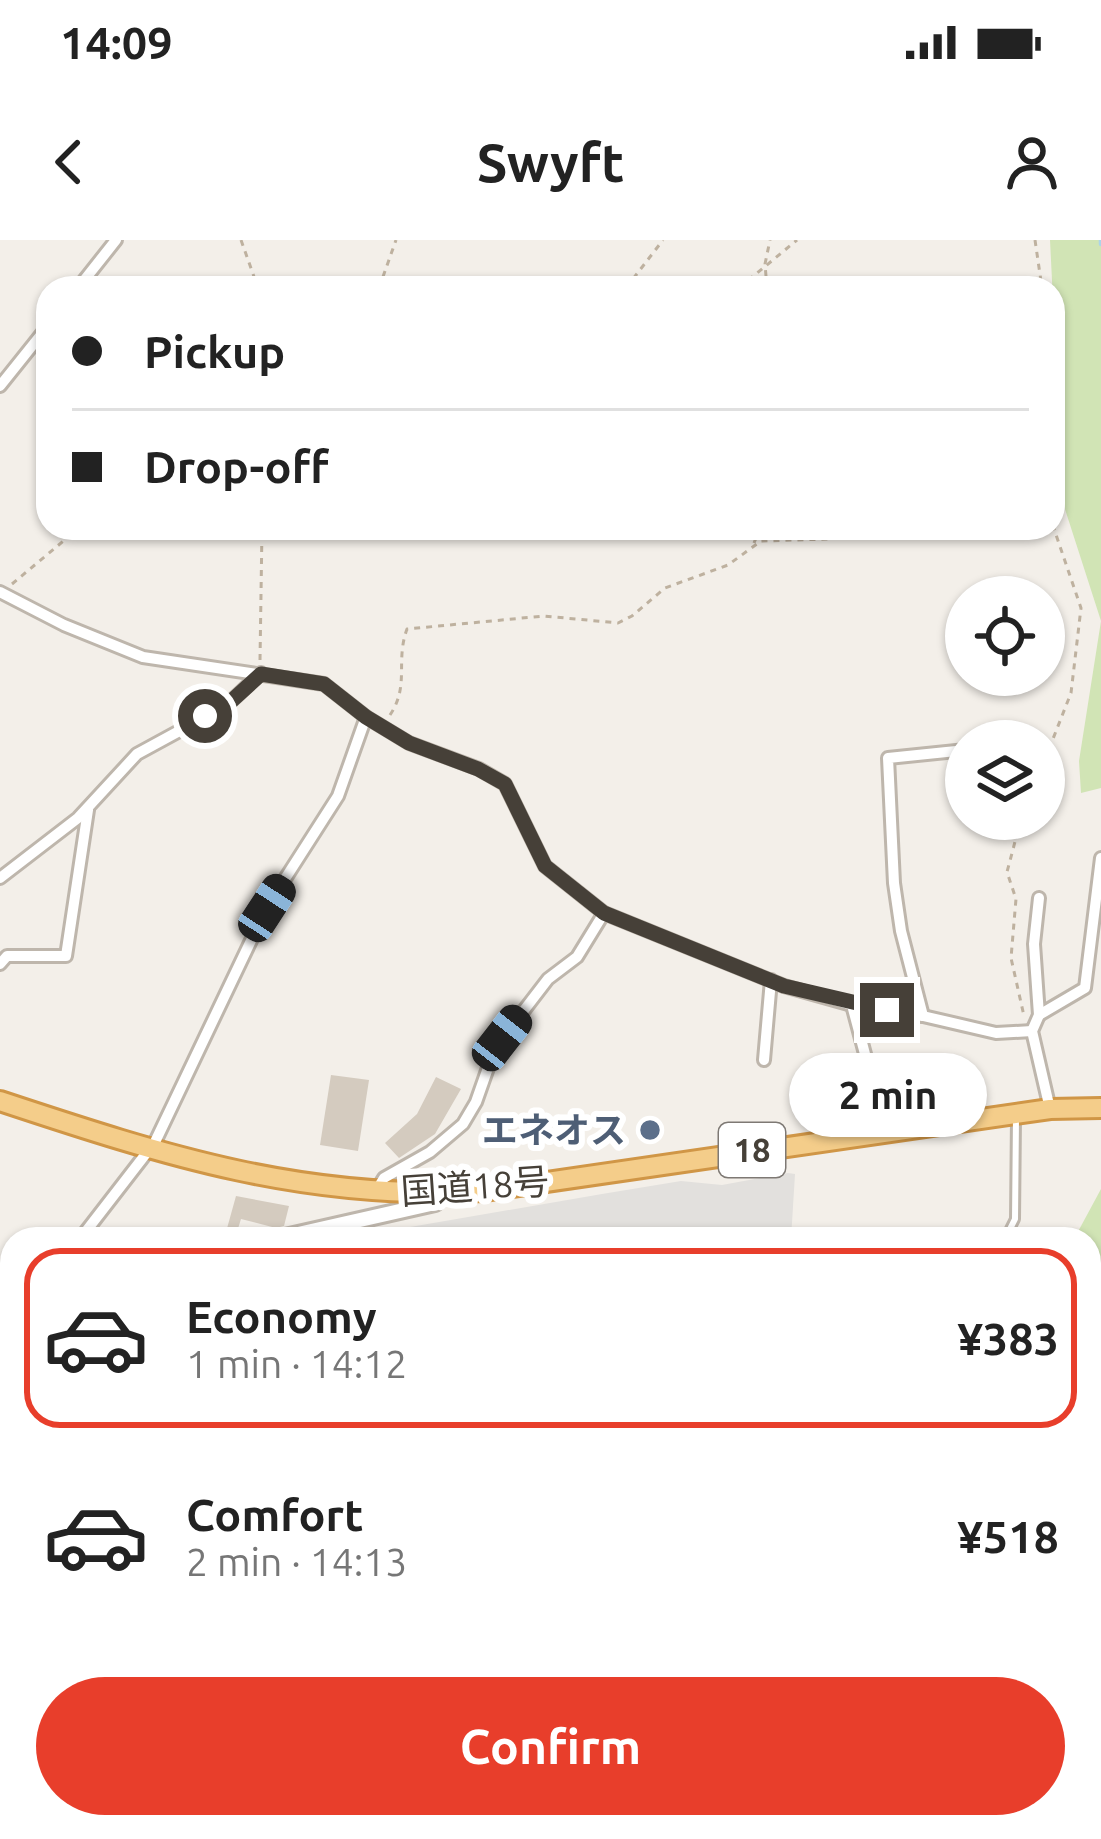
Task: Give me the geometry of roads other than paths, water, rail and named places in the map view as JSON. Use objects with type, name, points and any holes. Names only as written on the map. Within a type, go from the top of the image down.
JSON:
[{"type":"highway","name":"国道18号","points":[[0,1101],[150,1150],[253,1177],[375,1192],[447,1193],[1054,1108],[1101,1108]]},
{"type":"street","points":[[88,276],[116,240]]},
{"type":"street","points":[[0,386],[36,341]]},
{"type":"street","points":[[1,593],[143,657],[324,684],[409,743],[505,784],[545,866],[604,913],[771,980],[852,1005],[996,1033],[1032,1031]]},
{"type":"street","points":[[0,878],[88,806],[137,754],[227,705],[261,674]]},
{"type":"street","points":[[89,1227],[150,1150],[267,908],[338,796],[366,717]]},
{"type":"street","points":[[923,1016],[894,883],[888,758],[945,752]]},
{"type":"street","points":[[0,964],[7,956],[66,956],[88,806]]},
{"type":"street","points":[[1039,1015],[1085,988],[1101,857]]},
{"type":"street","points":[[1039,898],[1034,944],[1039,1015],[1032,1031],[1054,1108]]},
{"type":"street","points":[[360,1220],[384,1178],[430,1152],[463,1124],[495,1048],[548,979],[577,957],[604,913]]},
{"type":"street","points":[[764,1060],[771,980]]},
{"type":"street","points":[[852,1005],[878,1103]]},
{"type":"street","points":[[329,1227],[435,1203],[447,1193]]},
{"type":"lane","points":[[1011,1227],[1018,1182],[1016,1113]]},
{"type":"waterway","points":[[1101,1542],[1101,1562]]},
{"type":"place","name":"エネオス","points":[[650,1130]]}]
